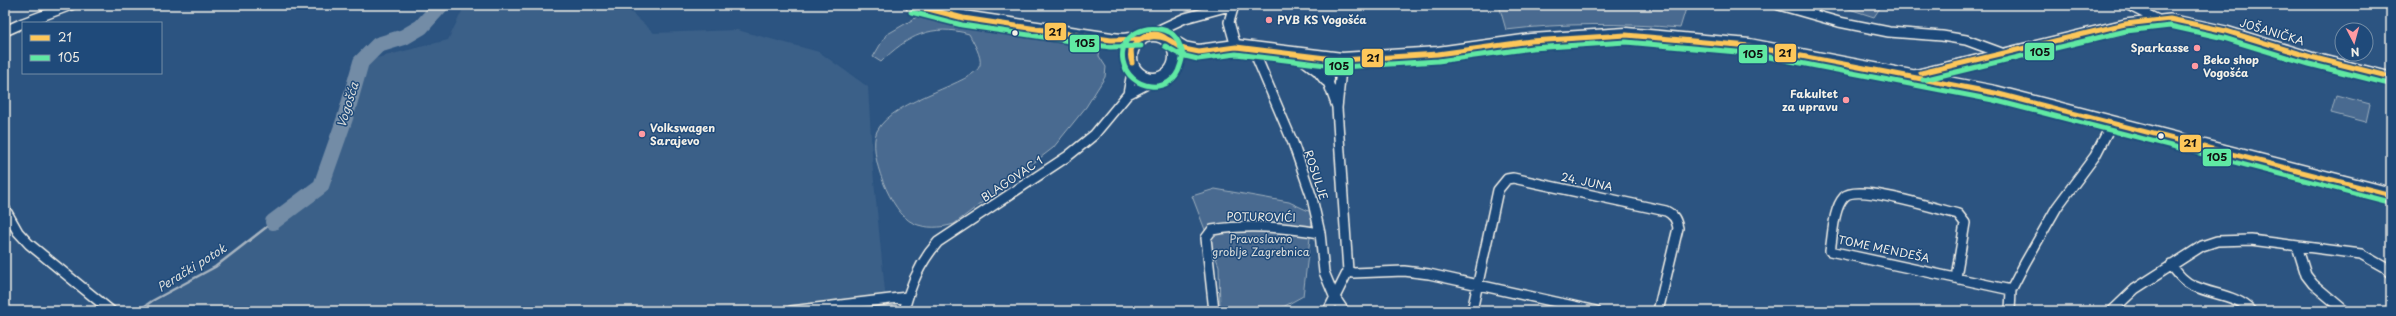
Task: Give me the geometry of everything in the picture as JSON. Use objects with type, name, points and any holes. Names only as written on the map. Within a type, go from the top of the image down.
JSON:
[{"type":"main road","points":[[913,5],[978,21],[1111,40],[1123,41],[1160,35],[1184,49],[1199,52],[1236,47],[1326,60],[1438,54],[1531,41],[1626,36],[1749,46],[1995,93],[2391,195]]},
{"type":"main road","points":[[1132,62],[1132,50],[1143,37]]},
{"type":"main road","points":[[1167,39],[1176,54],[1172,69]]},
{"type":"main road","points":[[1111,40],[1127,51],[1142,77],[1155,80],[1165,76],[1172,69],[1199,52]]},
{"type":"main road","points":[[1303,57],[1320,69],[1327,79]]},
{"type":"street","points":[[26,22],[71,5]]},
{"type":"street","points":[[1197,15],[1211,5]]},
{"type":"street","points":[[1143,37],[1185,18],[1233,5],[1229,22],[1236,47]]},
{"type":"street","points":[[1779,5],[1839,22],[1889,32],[1942,36],[1960,39],[2004,54]]},
{"type":"street","points":[[2128,5],[2158,20]]},
{"type":"street","name":"JOŠANIČKA","points":[[1912,76],[2092,32],[2158,20],[2181,20],[2226,31],[2311,57],[2391,77]]},
{"type":"street","points":[[5,31],[22,23]]},
{"type":"street","points":[[1167,39],[1172,24]]},
{"type":"street","name":"ROSULJE","points":[[1253,49],[1293,143],[1312,198],[1320,233],[1324,272],[1334,296],[1344,311]]},
{"type":"street","points":[[1326,60],[1327,79],[1337,108]]},
{"type":"street","points":[[1328,311],[1334,296],[1348,271],[1337,108],[1342,60]]},
{"type":"street","name":"BLAGOVAC 1","points":[[904,311],[907,297],[926,255],[938,242],[1068,156],[1094,135],[1128,94],[1132,62]]},
{"type":"street","points":[[1128,94],[1155,80]]},
{"type":"street","points":[[2010,311],[2011,290],[2057,207],[2094,156],[2112,123]]},
{"type":"street","name":"24. JUNA","points":[[1478,284],[1498,190],[1506,179],[1513,178],[1666,211],[1672,215],[1676,220],[1678,228],[1658,311]]},
{"type":"street","name":"TOME MENDEŠA","points":[[1956,277],[1965,232],[1965,223],[1958,214],[1867,192],[1850,193],[1843,199],[1839,207],[1830,251],[2011,290]]},
{"type":"street","points":[[5,209],[18,232],[29,244],[111,311]]},
{"type":"street","name":"POTUROVIĆI","points":[[1214,311],[1206,238],[1212,230],[1254,227],[1297,229],[1320,233]]},
{"type":"street","points":[[2112,311],[2135,289],[2202,246],[2217,241],[2251,240],[2361,254],[2384,267],[2391,274]]},
{"type":"street","points":[[2297,246],[2306,275],[2313,284],[2339,304],[2345,311]]},
{"type":"street","points":[[2171,265],[2180,278],[2194,286],[2224,295],[2252,311]]},
{"type":"street","points":[[1348,271],[1353,273],[1404,271],[1478,284],[1596,311]]},
{"type":"street","points":[[1472,311],[1478,284]]},
{"type":"street","points":[[791,311],[907,297]]},
{"type":"shaded area","points":[[465,5],[623,5],[654,33],[737,30],[819,52],[868,87],[873,171],[887,311],[139,311],[215,267],[321,186],[361,62],[448,40]]},
{"type":"green space","points":[[1499,5],[1687,5],[1680,28],[1593,24],[1506,30]]},
{"type":"green space","points":[[1837,5],[1882,5],[1874,17]]},
{"type":"green space","points":[[929,10],[1101,38],[1099,56],[1106,67],[1105,77],[1086,107],[1053,148],[954,224],[934,227],[913,223],[897,208],[883,182],[875,153],[877,131],[886,119],[900,109],[964,79],[975,72],[980,65],[978,53],[969,34],[943,30],[921,34],[911,39],[901,45],[881,62],[873,57],[886,35]]},
{"type":"green space","points":[[2336,95],[2370,104],[2366,122],[2331,113]]},
{"type":"green space","name":"Pravoslavno groblje Zagrebnica","points":[[1215,189],[1289,202],[1313,213],[1303,296],[1276,311],[1220,311],[1219,266],[1192,196]]},
{"type":"waterway","name":"Vogošća","points":[[273,222],[321,186],[345,118],[361,62],[378,45],[404,37],[421,27],[441,5]]},
{"type":"waterway","name":"Perački potok","points":[[138,311],[152,301],[215,267],[273,222]]},
{"type":"transit line","name":"21","points":[[913,5],[963,18],[1111,40],[1140,39]]},
{"type":"transit line","name":"105","points":[[911,12],[962,25],[1110,47],[1141,46]]},
{"type":"transit line","name":"21","points":[[1921,73],[2125,24],[2170,19],[2226,31],[2311,57],[2391,77]]},
{"type":"transit line","name":"105","points":[[1923,80],[2126,31],[2170,26],[2224,38],[2309,64],[2389,84]]},
{"type":"transit line","name":"105","points":[[1169,32],[1161,29],[1144,30],[1130,37],[1125,44],[1123,61],[1127,71],[1133,79],[1142,84],[1160,86],[1169,82],[1176,76],[1181,62],[1182,50],[1178,40],[1171,33]]},
{"type":"transit line","name":"21","points":[[1132,63],[1131,49],[1147,35],[1156,34],[1167,39]]},
{"type":"transit line","name":"21","points":[[1169,40],[1184,49],[1199,52],[1236,47],[1342,60],[1438,54],[1531,41],[1626,35],[1749,46],[1995,93],[2391,195]]},
{"type":"transit line","name":"21","points":[[1132,63],[1132,49],[1140,40],[1153,37],[1167,39]]},
{"type":"transit line","name":"105","points":[[1165,46],[1181,55],[1198,59],[1236,54],[1342,67],[1438,61],[1532,48],[1626,42],[1748,53],[1993,100],[2389,202]]},
{"type":"place","name":"PVB KS Vogošća","points":[[1269,20]]},
{"type":"place","name":"Sparkasse","points":[[2197,48]]},
{"type":"place","name":"Beko shop Vogošća","points":[[2195,66]]},
{"type":"place","name":"Fakultet za upravu","points":[[1846,100]]},
{"type":"place","name":"Volkswagen Sarajevo","points":[[642,134]]}]
